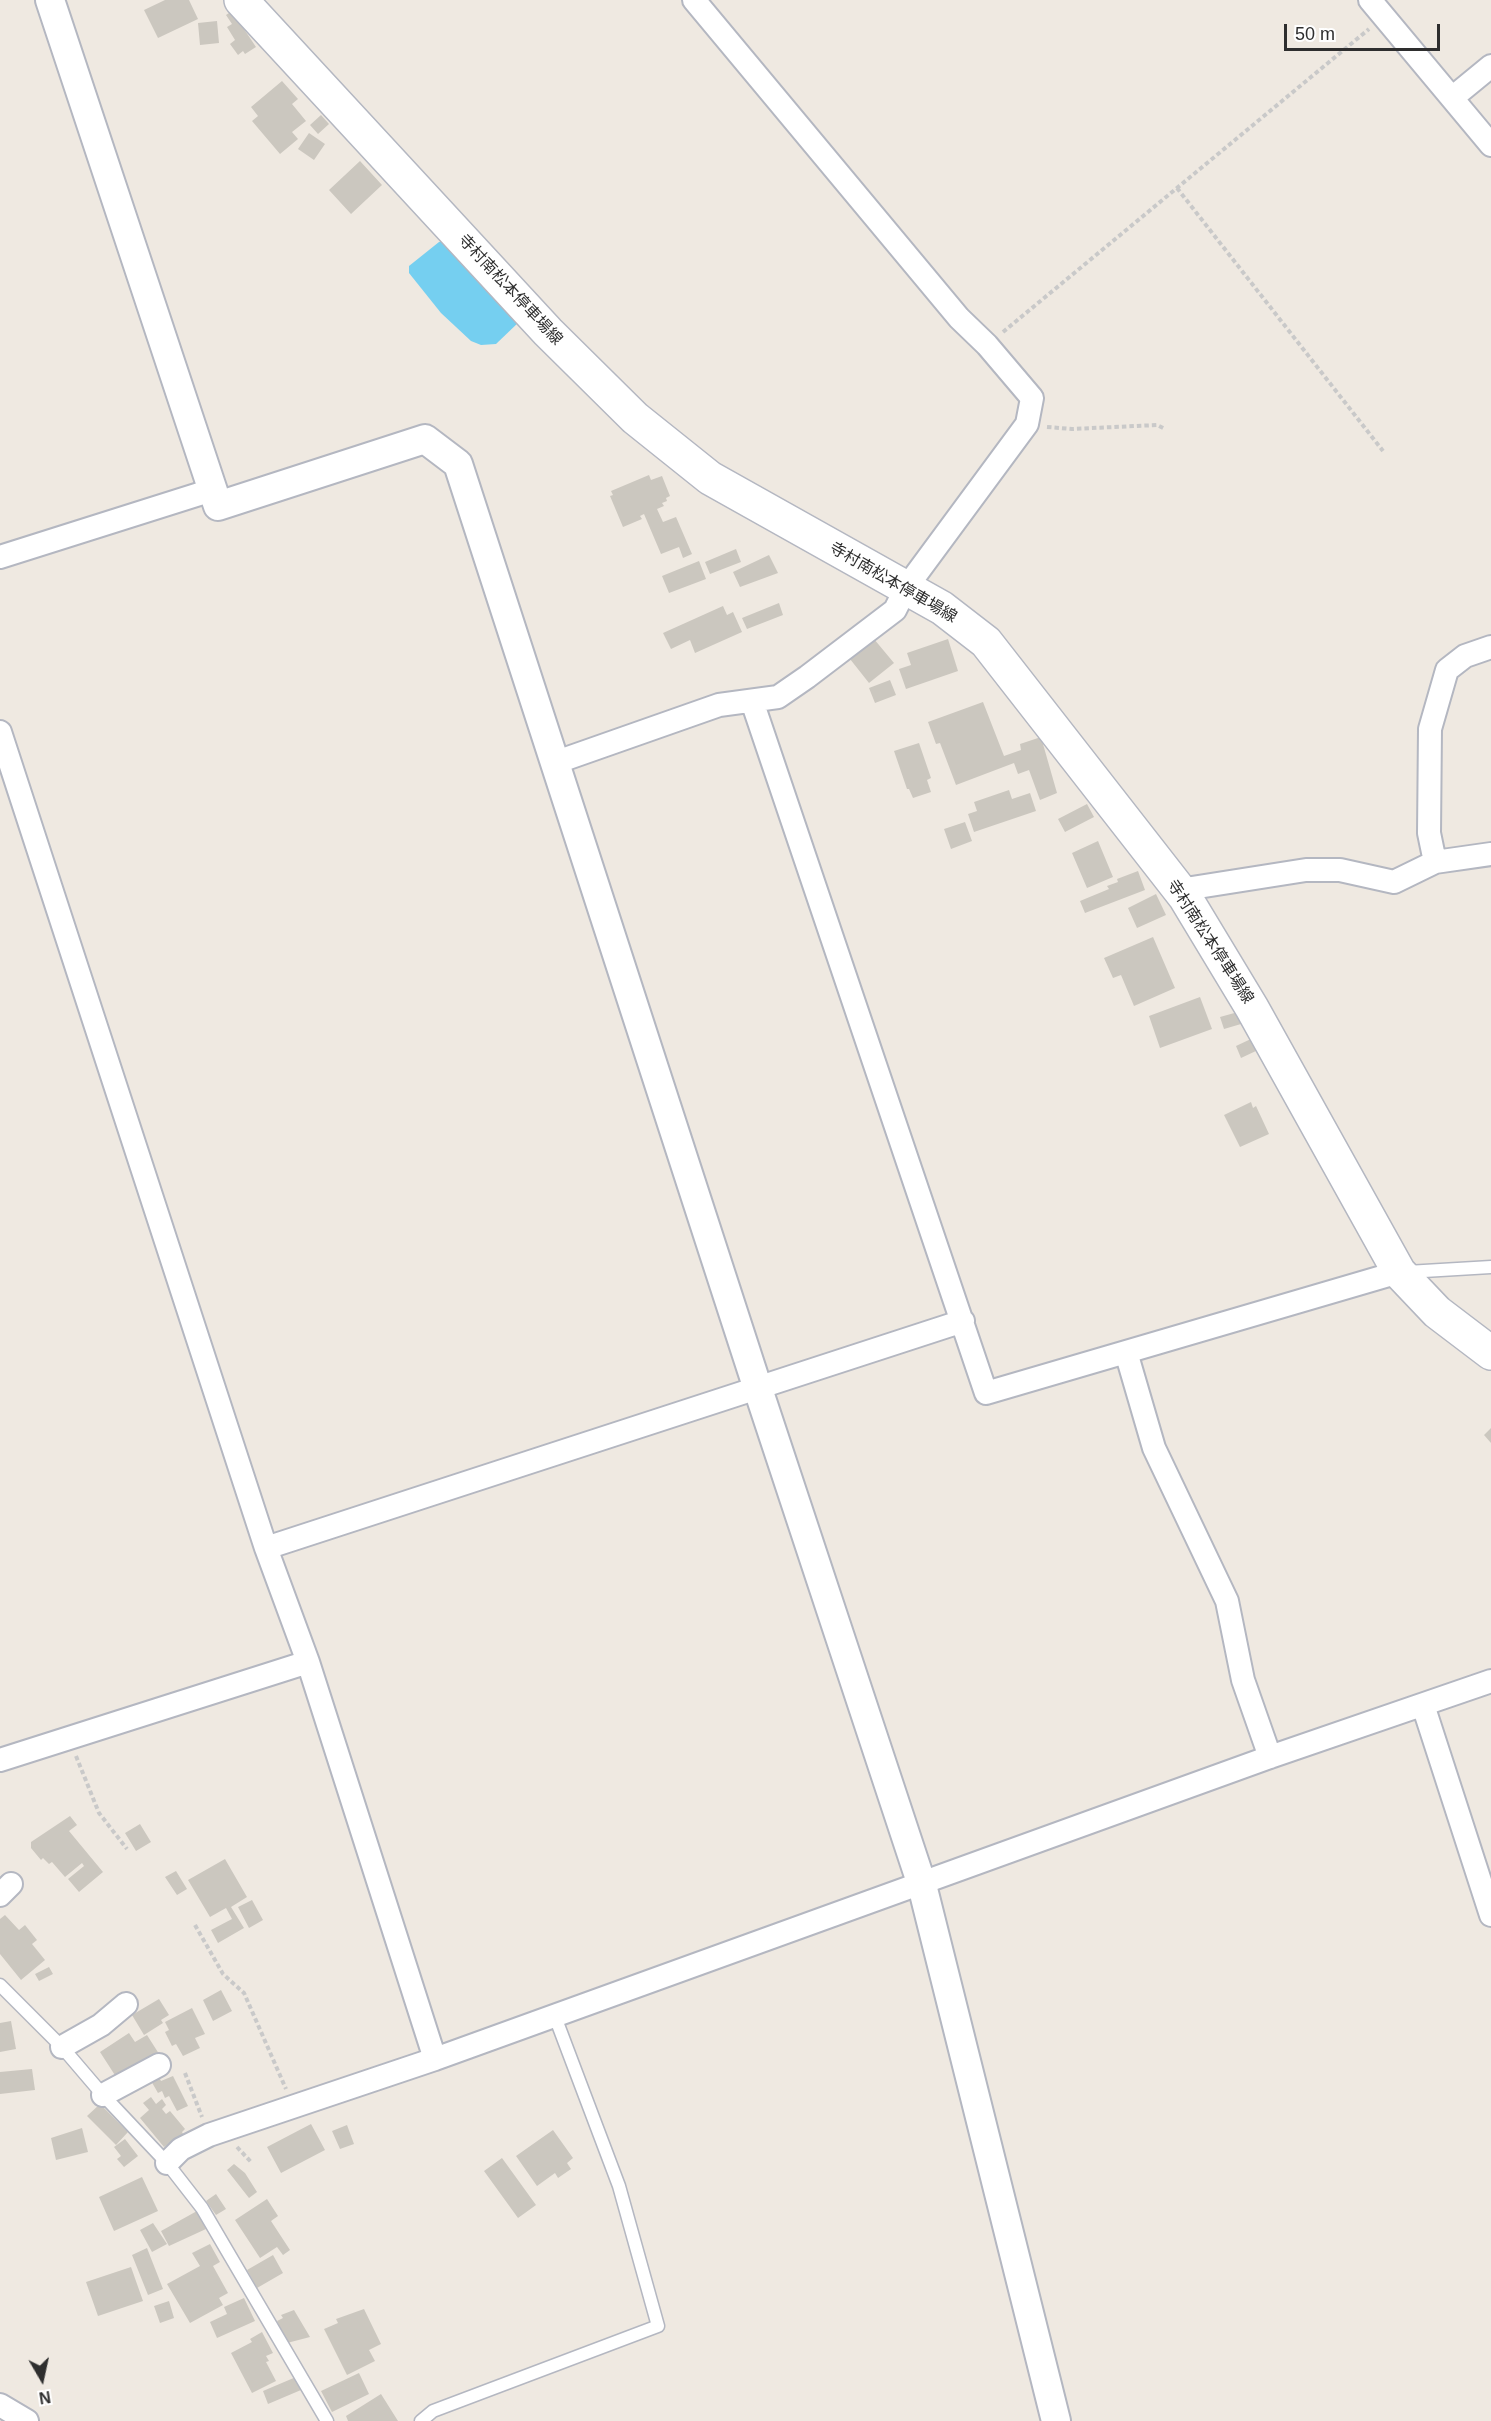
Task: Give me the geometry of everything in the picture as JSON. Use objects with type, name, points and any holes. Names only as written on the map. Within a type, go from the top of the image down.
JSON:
[{"type":"main road","name":"寺村南松本停車場線","points":[[253,4],[548,332],[635,417],[710,478],[942,608],[986,642],[1179,890],[1252,1008],[1400,1272],[1437,1312],[1491,1353]]},
{"type":"street","points":[[50,0],[218,506],[425,439],[458,464],[758,1389],[922,1884],[1056,2421]]},
{"type":"street","points":[[554,763],[719,705],[778,697],[895,610],[906,588],[1027,424],[1032,398],[987,345],[958,318],[694,0]]},
{"type":"street","points":[[1377,8],[1491,145]]},
{"type":"street","points":[[1452,98],[1491,66]]},
{"type":"street","points":[[0,557],[212,489]]},
{"type":"street","points":[[1435,862],[1429,833],[1430,729],[1447,670],[1465,656],[1491,647]]},
{"type":"street","points":[[753,700],[986,1393],[1400,1272]]},
{"type":"street","points":[[0,732],[266,1548],[308,1662],[435,2059]]},
{"type":"street","points":[[1179,890],[1306,870],[1340,870],[1394,882],[1435,862],[1491,854]]},
{"type":"street","points":[[266,1548],[963,1321]]},
{"type":"street","points":[[1126,1352],[1154,1448],[1227,1601],[1244,1680],[1270,1757]]},
{"type":"street","points":[[0,1760],[308,1662]]},
{"type":"street","points":[[167,2163],[181,2149],[209,2135],[435,2059],[554,2014],[922,1884],[1270,1757],[1491,1681]]},
{"type":"street","points":[[1423,1705],[1491,1915]]},
{"type":"street","points":[[62,2047],[101,2025],[126,2004]]},
{"type":"street","points":[[103,2096],[159,2065]]},
{"type":"street","points":[[0,2405],[27,2421]]},
{"type":"lane","points":[[1400,1272],[1491,1267]]},
{"type":"lane","points":[[0,1985],[62,2047],[103,2096],[167,2163],[202,2208],[327,2421]]},
{"type":"lane","points":[[421,2421],[433,2411],[658,2326],[619,2186],[554,2014]]},
{"type":"path","points":[[987,345],[1177,188],[1377,8]]},
{"type":"path","points":[[1177,188],[1383,451]]},
{"type":"path","points":[[1027,424],[1072,429],[1157,425],[1165,429]]},
{"type":"path","points":[[69,1738],[99,1814],[127,1849]]},
{"type":"path","points":[[195,1925],[223,1974],[244,1993],[294,2106]]},
{"type":"path","points":[[185,2073],[209,2135]]},
{"type":"water","points":[[444,241],[520,321],[496,344],[481,345],[471,341],[441,313],[409,273],[409,266],[439,242]]},
{"type":"building","points":[[165,0],[189,0],[198,19],[158,38],[144,10]]},
{"type":"building","points":[[232,11],[256,47],[245,54],[243,51],[238,55],[230,44],[235,40],[227,27],[232,24],[226,15]]},
{"type":"building","points":[[217,21],[219,43],[200,45],[198,23]]},
{"type":"building","points":[[282,81],[298,99],[292,104],[306,121],[292,132],[298,139],[280,154],[252,121],[258,116],[251,107]]},
{"type":"building","points":[[321,115],[329,124],[318,134],[310,125]]},
{"type":"building","points":[[309,133],[325,144],[314,160],[298,149]]},
{"type":"building","points":[[360,161],[382,185],[351,214],[329,190]]},
{"type":"building","points":[[649,475],[651,480],[662,476],[670,496],[662,503],[664,506],[657,509],[663,522],[676,517],[692,554],[683,558],[679,547],[661,554],[644,514],[640,516],[642,519],[623,527],[610,496],[613,495],[611,491]]},
{"type":"building","points":[[736,549],[741,562],[710,574],[705,562]]},
{"type":"building","points":[[769,555],[778,573],[740,587],[733,572]]},
{"type":"building","points":[[699,561],[706,579],[669,593],[662,576]]},
{"type":"building","points":[[779,603],[783,615],[747,629],[742,618]]},
{"type":"building","points":[[723,606],[727,615],[733,612],[742,632],[695,653],[690,640],[671,649],[663,633]]},
{"type":"building","points":[[874,639],[894,663],[869,683],[850,659]]},
{"type":"building","points":[[948,639],[958,671],[906,689],[899,669],[911,665],[907,653]]},
{"type":"building","points":[[890,680],[896,695],[875,703],[869,688]]},
{"type":"building","points":[[983,702],[1004,756],[1021,750],[1020,744],[1041,737],[1057,793],[1040,800],[1029,770],[1018,774],[1014,763],[956,785],[940,743],[936,744],[928,722]]},
{"type":"building","points":[[919,743],[931,778],[927,780],[931,792],[913,798],[907,789],[894,751]]},
{"type":"building","points":[[1009,790],[1012,799],[1030,793],[1036,811],[974,832],[968,814],[977,811],[974,802]]},
{"type":"building","points":[[1087,804],[1094,817],[1065,832],[1058,819]]},
{"type":"building","points":[[965,822],[972,841],[951,849],[944,829]]},
{"type":"building","points":[[1098,841],[1113,877],[1087,888],[1072,853]]},
{"type":"building","points":[[1138,871],[1145,890],[1085,913],[1080,901],[1109,889],[1107,886],[1118,882],[1117,879]]},
{"type":"building","points":[[1156,894],[1166,915],[1137,928],[1128,908]]},
{"type":"building","points":[[1153,937],[1175,988],[1134,1006],[1121,975],[1113,978],[1104,958]]},
{"type":"building","points":[[1200,997],[1212,1029],[1160,1048],[1149,1016]]},
{"type":"building","points":[[1238,1012],[1241,1024],[1224,1029],[1220,1017]]},
{"type":"building","points":[[1253,1038],[1258,1050],[1241,1058],[1236,1046]]},
{"type":"building","points":[[1251,1102],[1253,1108],[1256,1106],[1269,1134],[1240,1147],[1224,1115]]},
{"type":"building","points":[[1491,1428],[1491,1443],[1484,1435]]},
{"type":"building","points":[[70,1816],[77,1825],[69,1831],[103,1872],[79,1892],[68,1879],[84,1866],[82,1863],[65,1877],[52,1862],[49,1864],[43,1858],[41,1860],[31,1848],[31,1842]]},
{"type":"building","points":[[140,1824],[151,1842],[136,1851],[125,1833]]},
{"type":"building","points":[[225,1859],[247,1897],[231,1907],[244,1928],[218,1943],[211,1930],[232,1919],[226,1908],[210,1917],[188,1880]]},
{"type":"building","points":[[176,1871],[187,1889],[177,1895],[165,1877]]},
{"type":"building","points":[[252,1900],[263,1920],[249,1928],[238,1907]]},
{"type":"building","points":[[5,1915],[19,1930],[25,1925],[37,1940],[32,1944],[45,1960],[21,1980],[0,1954],[0,1919]]},
{"type":"building","points":[[49,1967],[53,1974],[39,1981],[35,1974]]},
{"type":"building","points":[[221,1990],[232,2011],[213,2021],[203,2000]]},
{"type":"building","points":[[159,1999],[169,2015],[161,2020],[163,2023],[144,2035],[132,2015]]},
{"type":"building","points":[[192,2008],[205,2034],[195,2038],[200,2048],[183,2056],[176,2044],[172,2046],[165,2032],[169,2030],[165,2022]]},
{"type":"building","points":[[11,2021],[16,2049],[0,2052],[0,2023]]},
{"type":"building","points":[[129,2033],[135,2042],[147,2035],[161,2057],[120,2083],[100,2052]]},
{"type":"building","points":[[32,2069],[35,2090],[0,2094],[0,2072]]},
{"type":"building","points":[[158,2075],[161,2081],[173,2076],[188,2106],[177,2111],[169,2096],[165,2098],[162,2091],[158,2093],[150,2079]]},
{"type":"building","points":[[151,2097],[156,2104],[162,2099],[166,2105],[162,2109],[166,2114],[170,2111],[185,2129],[183,2134],[164,2147],[140,2118],[149,2110],[143,2103]]},
{"type":"building","points":[[100,2104],[128,2132],[116,2145],[87,2116]]},
{"type":"building","points":[[311,2124],[325,2150],[281,2173],[267,2147]]},
{"type":"building","points":[[347,2125],[354,2144],[340,2149],[332,2131]]},
{"type":"building","points":[[82,2128],[88,2152],[56,2160],[51,2138]]},
{"type":"building","points":[[553,2130],[573,2158],[567,2163],[571,2169],[558,2178],[555,2173],[537,2186],[516,2156]]},
{"type":"building","points":[[125,2139],[138,2156],[124,2167],[117,2159],[121,2156],[114,2147]]},
{"type":"building","points":[[502,2158],[536,2205],[518,2218],[484,2171]]},
{"type":"building","points":[[234,2164],[245,2173],[257,2192],[249,2198],[227,2170]]},
{"type":"building","points":[[142,2177],[158,2211],[114,2231],[99,2197]]},
{"type":"building","points":[[216,2194],[226,2209],[216,2215],[206,2201]]},
{"type":"building","points":[[267,2199],[278,2216],[271,2221],[290,2250],[283,2255],[277,2247],[260,2258],[235,2220]]},
{"type":"building","points":[[197,2211],[206,2229],[169,2246],[161,2231]]},
{"type":"building","points":[[153,2223],[167,2244],[152,2252],[140,2230]]},
{"type":"building","points":[[210,2244],[220,2262],[213,2266],[228,2293],[219,2298],[223,2305],[190,2323],[167,2284],[200,2266],[192,2253]]},
{"type":"building","points":[[147,2248],[163,2289],[148,2295],[132,2255]]},
{"type":"building","points":[[273,2255],[283,2273],[257,2288],[247,2270]]},
{"type":"building","points":[[131,2267],[143,2301],[98,2316],[86,2282]]},
{"type":"building","points":[[244,2298],[255,2321],[217,2338],[210,2322],[227,2314],[224,2307]]},
{"type":"building","points":[[169,2301],[174,2318],[160,2323],[154,2306]]},
{"type":"building","points":[[364,2309],[381,2344],[369,2350],[375,2361],[347,2375],[324,2329],[338,2323],[336,2319]]},
{"type":"building","points":[[294,2310],[310,2337],[287,2343],[277,2321],[283,2318],[281,2315]]},
{"type":"building","points":[[262,2332],[273,2353],[266,2356],[269,2361],[266,2362],[276,2381],[252,2393],[231,2353],[252,2342],[250,2339]]},
{"type":"building","points":[[359,2373],[369,2394],[332,2412],[321,2391]]},
{"type":"building","points":[[296,2377],[301,2390],[268,2404],[263,2391]]},
{"type":"building","points":[[381,2394],[398,2421],[348,2421],[346,2416]]}]
